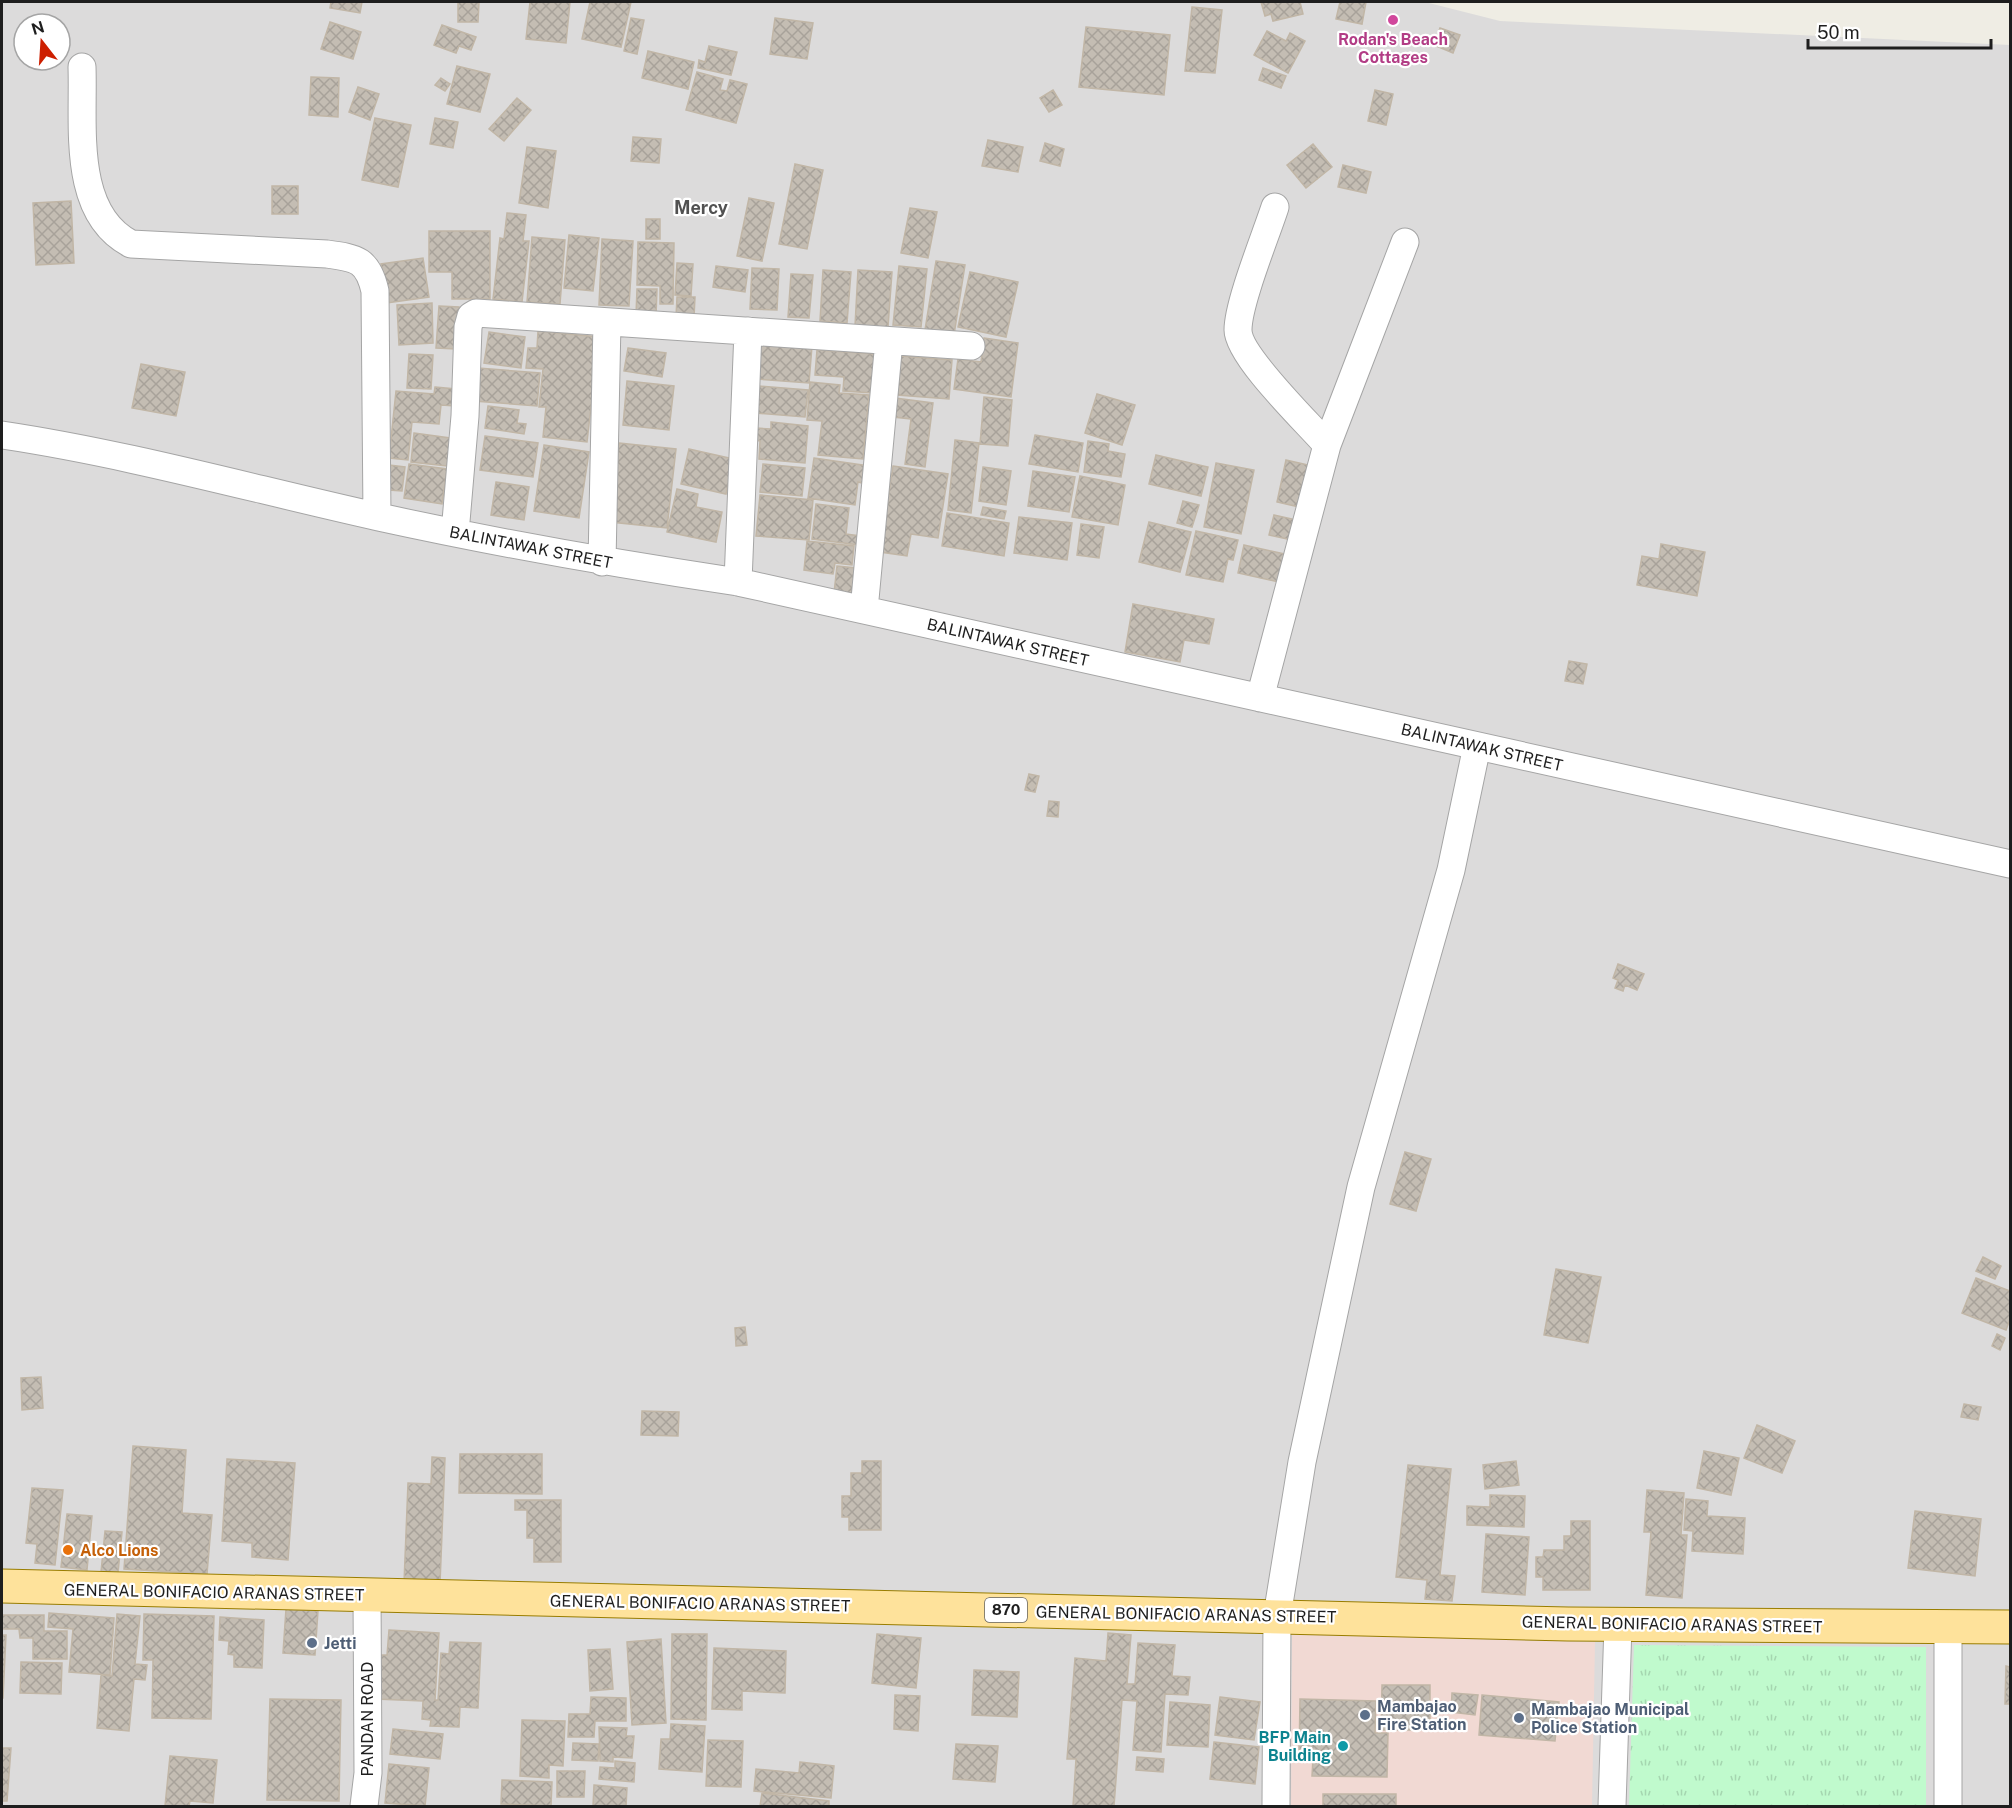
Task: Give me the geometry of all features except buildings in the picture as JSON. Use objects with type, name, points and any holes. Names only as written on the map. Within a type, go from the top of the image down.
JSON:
[{"type":"main road","name":"GENERAL BONIFACIO ARANAS STREET","points":[[2,1586],[1618,1625],[2010,1627]]},
{"type":"street","points":[[82,67],[86,175],[92,201],[103,222],[116,237],[131,244],[351,257],[364,265],[372,276],[375,291],[377,516]]},
{"type":"street","points":[[1275,207],[1243,307],[1238,331],[1244,348],[1255,364],[1328,444]]},
{"type":"street","points":[[1260,698],[1328,444],[1405,242]]},
{"type":"street","points":[[455,534],[465,416],[468,327],[471,315],[476,313],[971,346]]},
{"type":"street","points":[[602,562],[607,322]]},
{"type":"street","points":[[738,582],[748,331]]},
{"type":"street","points":[[864,610],[889,341]]},
{"type":"street","name":"BALINTAWAK STREET","points":[[2,435],[82,447],[455,534],[602,562],[738,582],[2010,864]]},
{"type":"street","points":[[1276,1806],[1277,1616],[1302,1462],[1361,1187],[1452,870],[1477,746]]},
{"type":"street","name":"PANDAN ROAD","points":[[364,1806],[368,1773],[367,1595]]},
{"type":"street","points":[[1612,1806],[1618,1625]]},
{"type":"street","points":[[1948,1627],[1948,1806]]},
{"type":"shaded area","points":[[2,2],[1425,2],[1500,21],[2010,45],[2010,1806],[2,1806]]},
{"type":"shaded area","points":[[1292,1634],[1595,1642],[1592,1806],[1291,1806]]},
{"type":"green space","points":[[1634,1645],[1926,1647],[1926,1806],[1629,1806]]},
{"type":"place","name":"Rodan's Beach Cottages","points":[[1393,20]]},
{"type":"place","name":"Alco Lions","points":[[68,1550]]},
{"type":"place","name":"Jetti","points":[[312,1643]]},
{"type":"place","name":"Mambajao Fire Station","points":[[1365,1715]]},
{"type":"place","name":"Mambajao Municipal Police Station","points":[[1519,1718]]},
{"type":"place","name":"BFP Main Building","points":[[1343,1746]]},
{"type":"district","name":"Mercy","points":[[701,208]]}]
